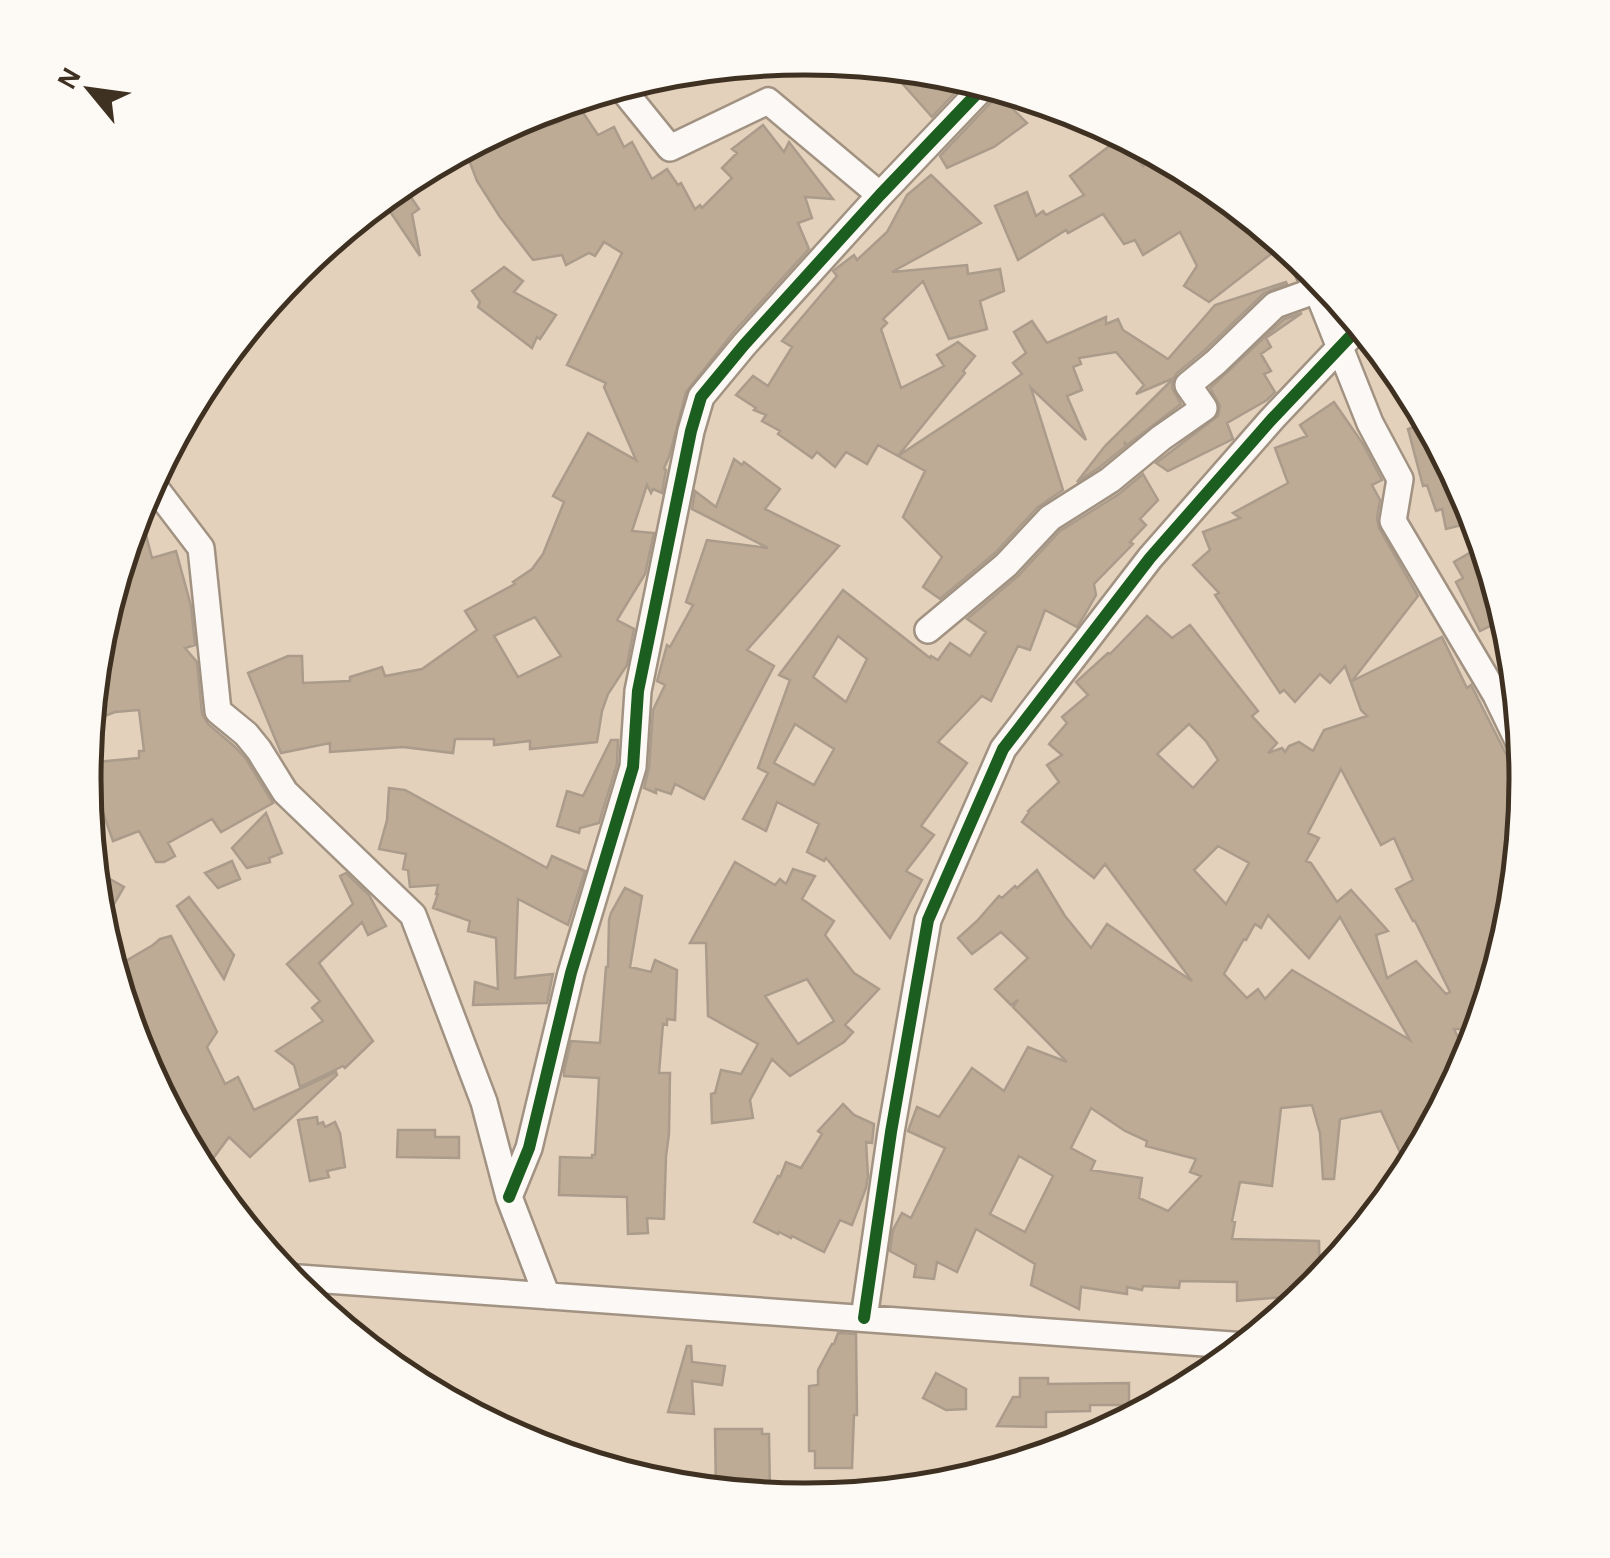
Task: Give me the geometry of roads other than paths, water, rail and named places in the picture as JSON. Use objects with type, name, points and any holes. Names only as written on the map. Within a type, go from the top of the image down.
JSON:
[{"type":"street","points":[[508,1197],[529,1148],[571,973],[632,767],[638,692],[701,397],[880,194],[974,96]]},
{"type":"street","points":[[630,97],[670,148],[768,101],[880,194]]},
{"type":"street","points":[[928,630],[1006,565],[1050,518],[1110,480],[1204,408],[1188,385],[1275,305],[1313,292]]},
{"type":"street","points":[[1322,301],[1370,422],[1400,479],[1393,521],[1505,715]]},
{"type":"street","points":[[864,1318],[928,920],[1003,750],[1150,558],[1272,419],[1352,336]]},
{"type":"street","points":[[161,496],[201,548],[218,711],[246,734],[285,792],[413,915],[484,1102],[508,1197],[547,1296]]},
{"type":"street","points":[[309,1279],[1225,1344]]}]
